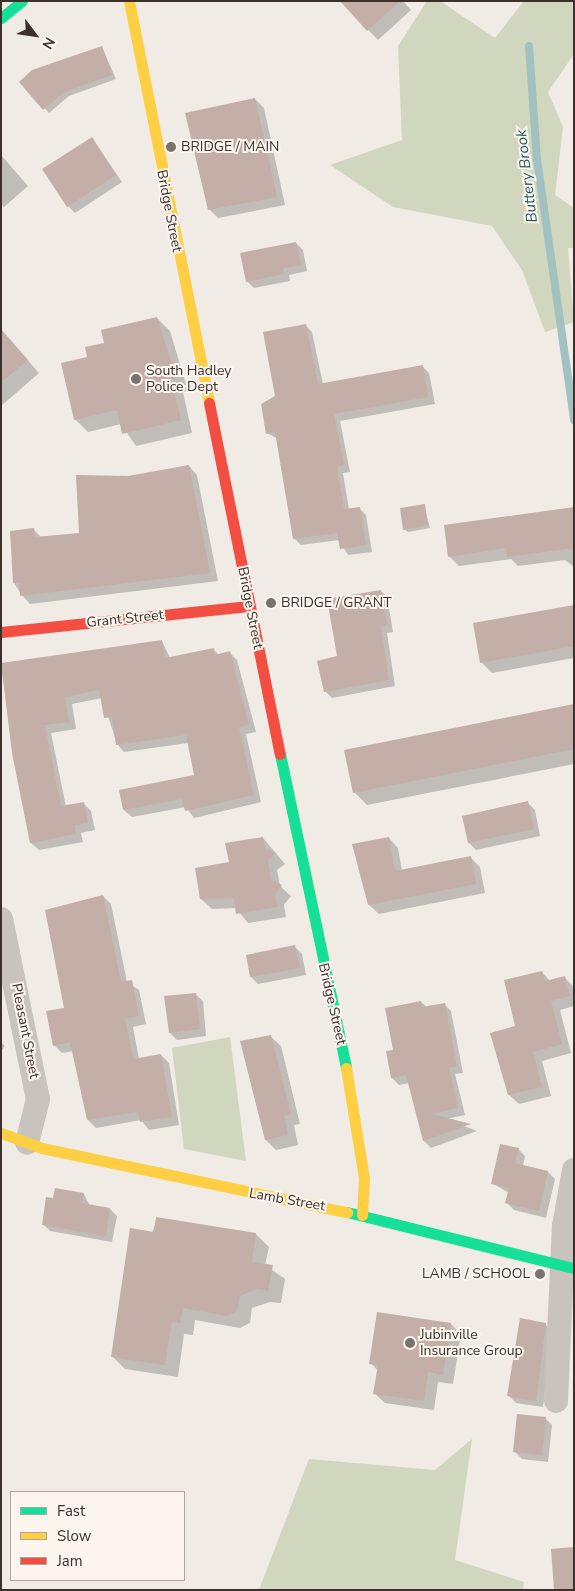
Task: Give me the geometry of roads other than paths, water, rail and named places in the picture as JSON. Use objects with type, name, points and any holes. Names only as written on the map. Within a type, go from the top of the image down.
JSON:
[{"type":"main road","points":[[3,17],[12,1]]},
{"type":"main road","points":[[3,17],[22,1]]},
{"type":"main road","name":"Bridge Street","points":[[129,1],[249,606],[345,1059],[364,1178],[362,1215]]},
{"type":"main road","name":"Grant Street","points":[[1,632],[249,606]]},
{"type":"main road","name":"Lamb Street","points":[[1,1133],[26,1143],[206,1185],[362,1215],[569,1267]]},
{"type":"street","name":"Pleasant Street","points":[[1,919],[38,1099],[26,1143]]},
{"type":"street","points":[[556,1401],[569,1267],[564,1226],[574,1170]]},
{"type":"waterway","name":"Buttery Brook","points":[[529,46],[537,159],[574,420]]},
{"type":"place","name":"BRIDGE / MAIN","points":[[171,147]]},
{"type":"place","name":"South Hadley Police Dept","points":[[136,379]]},
{"type":"place","name":"BRIDGE / GRANT","points":[[271,603]]},
{"type":"place","name":"LAMB / SCHOOL","points":[[540,1274]]},
{"type":"place","name":"Jubinville Insurance Group","points":[[410,1343]]}]
